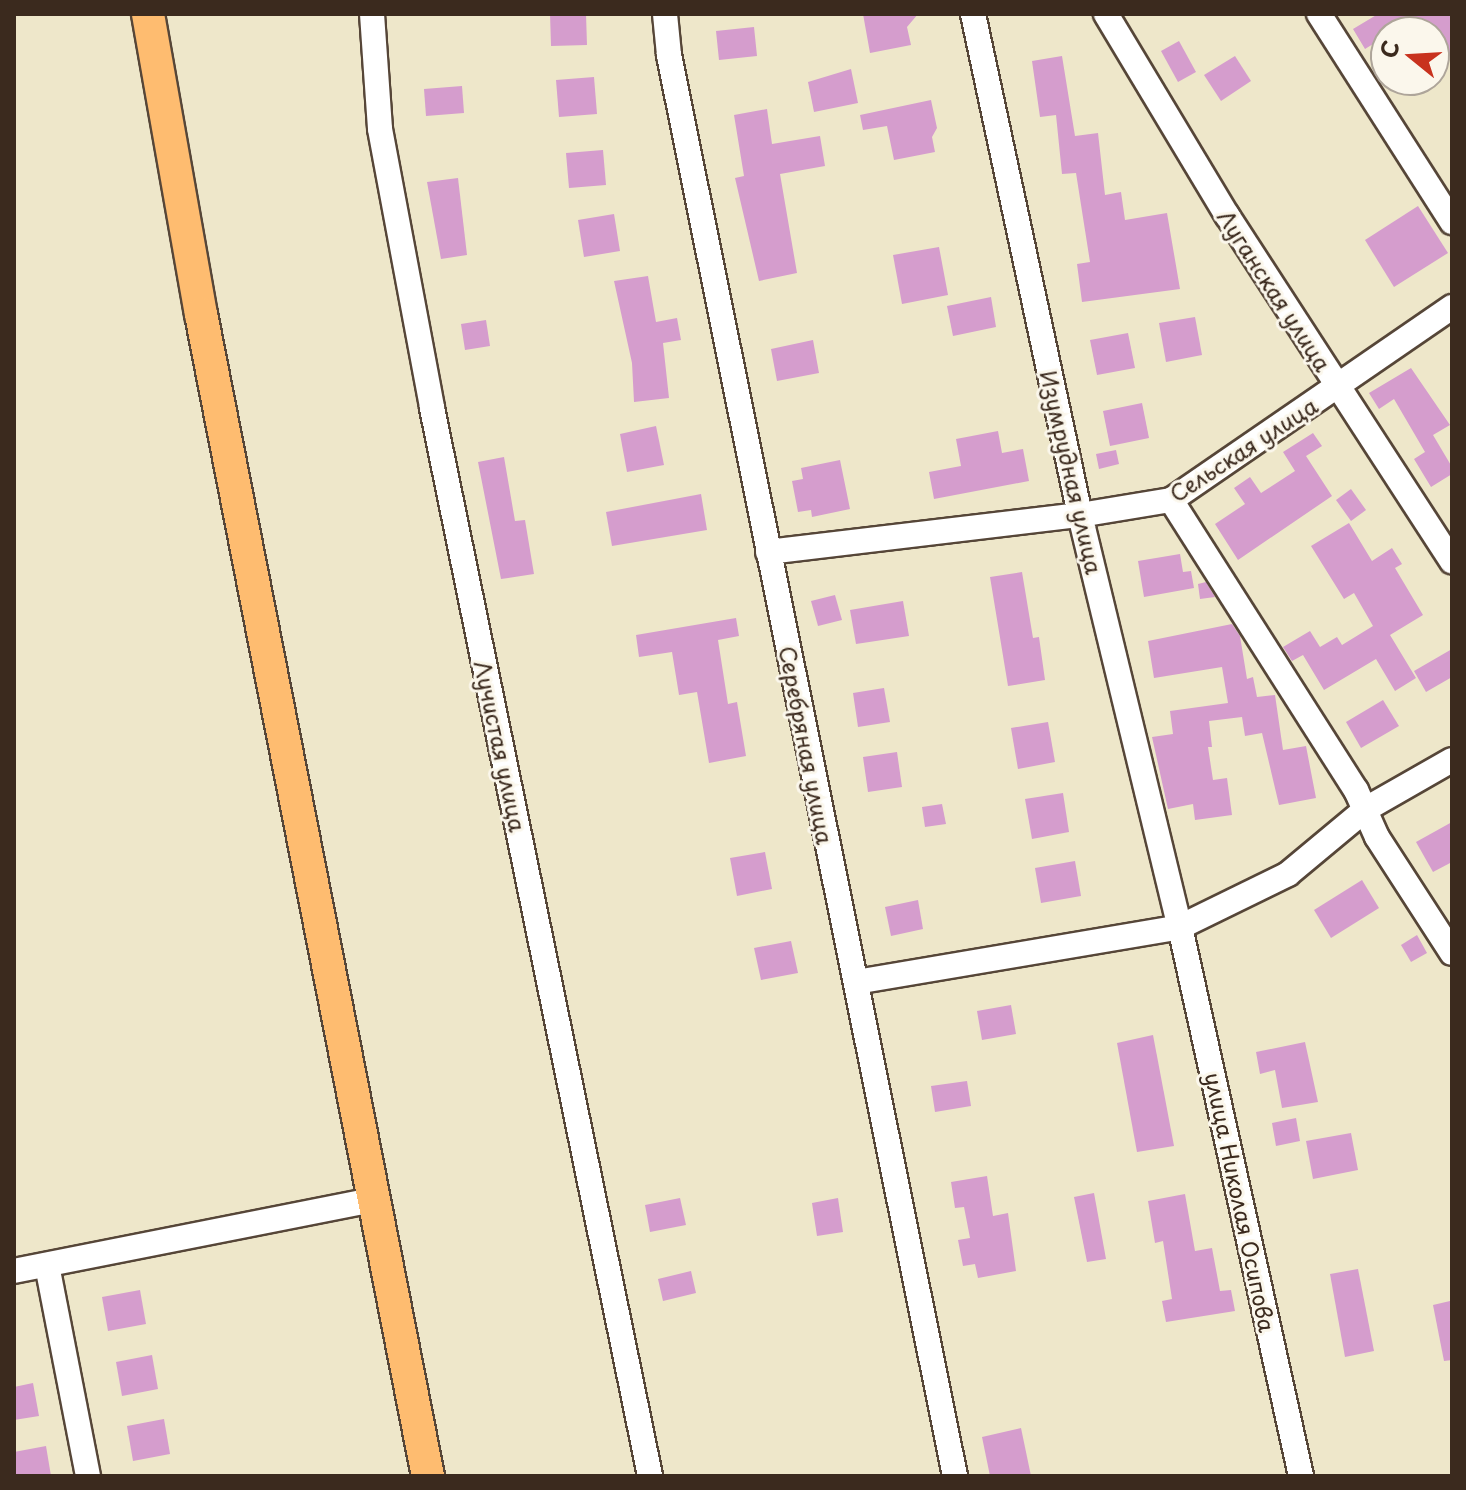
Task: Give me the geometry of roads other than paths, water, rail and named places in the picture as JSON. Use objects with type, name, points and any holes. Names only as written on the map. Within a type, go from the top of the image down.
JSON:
[{"type":"main road","points":[[148,14],[201,314],[428,1476]]},
{"type":"street","name":"Лучистая улица","points":[[372,14],[380,129],[432,408],[650,1476]]},
{"type":"street","name":"Серебряная улица","points":[[665,14],[669,55],[955,1476]]},
{"type":"street","name":"Изумрудная улица","points":[[973,14],[1080,515],[1180,927]]},
{"type":"street","name":"Луганская улица","points":[[1106,14],[1227,215],[1452,561]]},
{"type":"street","points":[[1319,14],[1452,222]]},
{"type":"street","name":"Сельская улица","points":[[768,552],[1080,515],[1171,500],[1452,307]]},
{"type":"street","points":[[1171,500],[1366,809],[1377,837],[1452,953]]},
{"type":"street","points":[[856,982],[1180,927],[1288,874],[1366,809],[1452,760]]},
{"type":"street","name":"улица Николая Осипова","points":[[1180,927],[1301,1476]]},
{"type":"street","points":[[14,1271],[374,1200]]},
{"type":"street","points":[[47,1265],[88,1476]]}]
